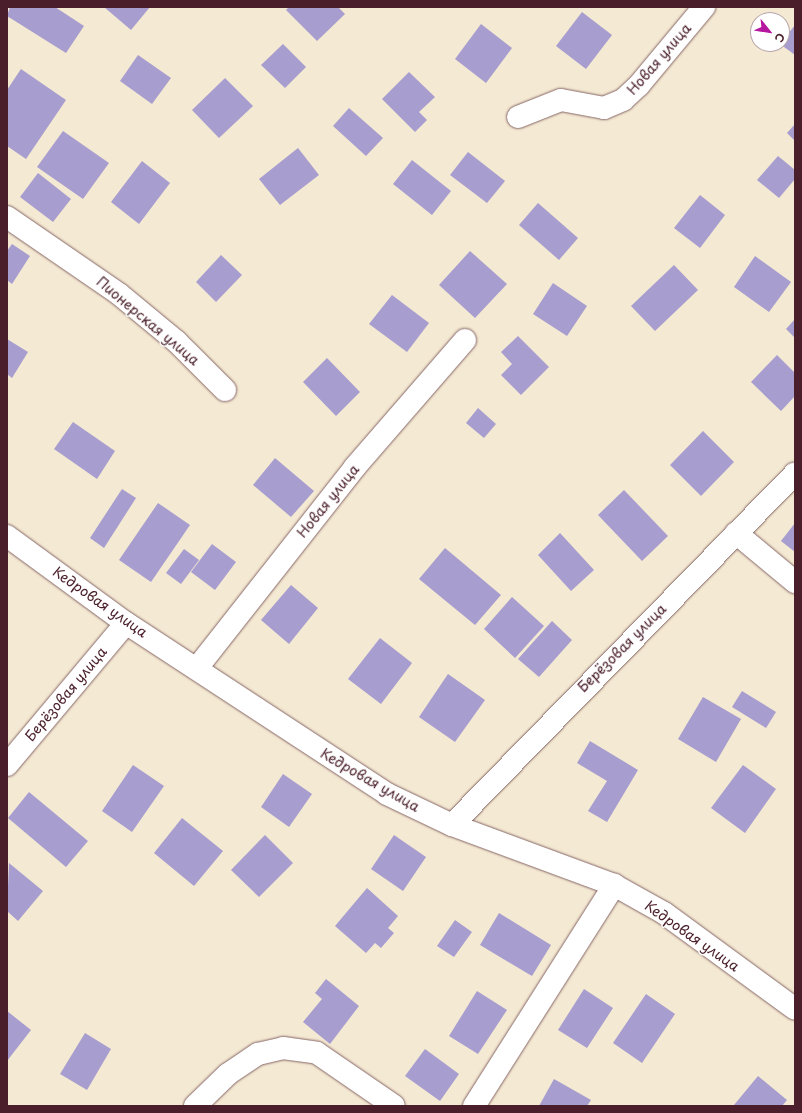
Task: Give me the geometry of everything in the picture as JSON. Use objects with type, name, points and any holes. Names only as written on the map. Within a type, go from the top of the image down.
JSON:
[{"type":"street","name":"Новая улица","points":[[518,117],[561,100],[604,108],[623,100],[639,85],[704,7]]},
{"type":"street","name":"Пионерская улица","points":[[7,217],[119,294],[177,342],[225,390]]},
{"type":"street","name":"Новая улица","points":[[197,668],[355,467],[465,340]]},
{"type":"street","name":"Берёзовая улица","points":[[452,825],[795,473]]},
{"type":"street","points":[[736,533],[795,582]]},
{"type":"street","name":"Кедровая улица","points":[[7,536],[126,623],[197,668],[291,734],[387,794],[452,825],[614,885],[664,913],[795,1009]]},
{"type":"street","name":"Берёзовая улица","points":[[7,765],[126,623]]},
{"type":"street","points":[[474,1106],[614,885]]},
{"type":"street","points":[[195,1106],[228,1074],[258,1054],[283,1048],[317,1053],[394,1106]]},
{"type":"building","points":[[10,7],[55,7],[84,26],[66,53],[7,16]]},
{"type":"building","points":[[104,7],[150,7],[131,30]]},
{"type":"building","points":[[289,7],[338,7],[345,14],[317,41],[286,10]]},
{"type":"building","points":[[582,12],[612,35],[586,69],[556,46]]},
{"type":"building","points":[[481,24],[512,48],[486,83],[455,59]]},
{"type":"building","points":[[795,25],[795,55],[790,51],[790,31]]},
{"type":"building","points":[[283,44],[306,67],[285,88],[261,65]]},
{"type":"building","points":[[138,55],[171,78],[152,104],[120,81]]},
{"type":"building","points":[[21,69],[66,100],[26,159],[7,146],[7,90]]},
{"type":"building","points":[[409,72],[435,97],[419,112],[427,120],[415,132],[382,99]]},
{"type":"building","points":[[225,78],[253,106],[219,138],[192,110]]},
{"type":"building","points":[[349,108],[383,138],[366,156],[333,126]]},
{"type":"building","points":[[795,124],[795,141],[787,133]]},
{"type":"building","points":[[63,131],[109,163],[83,199],[37,167]]},
{"type":"building","points":[[298,148],[319,175],[280,205],[259,179]]},
{"type":"building","points":[[468,152],[505,181],[487,203],[450,175]]},
{"type":"building","points":[[778,156],[795,170],[795,179],[779,198],[757,180]]},
{"type":"building","points":[[412,160],[451,191],[432,215],[393,184]]},
{"type":"building","points":[[142,161],[170,183],[139,224],[111,202]]},
{"type":"building","points":[[38,173],[71,199],[53,222],[20,197]]},
{"type":"building","points":[[700,195],[725,215],[700,248],[674,228]]},
{"type":"building","points":[[538,203],[578,238],[559,260],[519,225]]},
{"type":"building","points":[[12,244],[30,256],[12,284],[7,280],[7,251]]},
{"type":"building","points":[[470,251],[507,284],[475,318],[439,285]]},
{"type":"building","points":[[221,255],[242,275],[216,302],[196,282]]},
{"type":"building","points":[[755,256],[791,282],[769,312],[734,287]]},
{"type":"building","points":[[674,265],[698,290],[655,331],[631,306]]},
{"type":"building","points":[[553,283],[587,306],[567,336],[533,314]]},
{"type":"building","points":[[392,295],[429,323],[407,352],[369,324]]},
{"type":"building","points":[[795,319],[795,338],[786,329]]},
{"type":"building","points":[[518,336],[549,367],[521,395],[501,375],[512,364],[501,352]]},
{"type":"building","points":[[7,339],[28,352],[12,378],[7,374]]},
{"type":"building","points":[[777,355],[795,373],[795,396],[781,411],[751,382]]},
{"type":"building","points":[[327,358],[360,392],[336,416],[303,382]]},
{"type":"building","points":[[478,408],[496,424],[484,438],[466,423]]},
{"type":"building","points":[[73,422],[115,451],[97,479],[54,449]]},
{"type":"building","points":[[703,431],[734,462],[701,496],[670,465]]},
{"type":"building","points":[[275,458],[314,491],[291,517],[253,485]]},
{"type":"building","points":[[122,489],[136,498],[104,548],[90,538]]},
{"type":"building","points":[[624,490],[668,536],[642,561],[598,515]]},
{"type":"building","points":[[158,503],[190,525],[151,582],[119,560]]},
{"type":"building","points":[[795,523],[795,552],[781,541]]},
{"type":"building","points":[[560,533],[594,570],[571,591],[538,555]]},
{"type":"building","points":[[212,544],[236,562],[215,590],[191,572]]},
{"type":"building","points":[[445,548],[501,595],[475,625],[419,579]]},
{"type":"building","points":[[184,549],[199,560],[181,584],[166,573]]},
{"type":"building","points":[[291,585],[318,608],[289,644],[261,620]]},
{"type":"building","points":[[512,597],[544,626],[515,658],[484,629]]},
{"type":"building","points":[[552,621],[572,640],[539,677],[518,659]]},
{"type":"building","points":[[380,638],[412,663],[381,704],[348,679]]},
{"type":"building","points":[[448,674],[485,700],[455,742],[419,717]]},
{"type":"building","points":[[742,691],[776,712],[766,728],[732,707]]},
{"type":"building","points":[[703,697],[741,719],[716,762],[678,739]]},
{"type":"building","points":[[590,741],[638,770],[607,822],[588,811],[607,781],[577,763]]},
{"type":"building","points":[[133,765],[164,786],[132,832],[102,811]]},
{"type":"building","points":[[743,765],[776,789],[745,833],[711,808]]},
{"type":"building","points":[[283,774],[312,794],[289,827],[261,807]]},
{"type":"building","points":[[29,792],[88,841],[66,867],[8,818]]},
{"type":"building","points":[[182,818],[223,851],[194,886],[154,853]]},
{"type":"building","points":[[265,835],[293,863],[259,897],[231,870]]},
{"type":"building","points":[[394,835],[426,857],[403,891],[371,869]]},
{"type":"building","points":[[9,863],[43,891],[18,921],[7,911]]},
{"type":"building","points":[[367,888],[398,916],[388,928],[394,933],[381,948],[375,943],[366,953],[335,926]]},
{"type":"building","points":[[499,913],[551,945],[532,976],[480,945]]},
{"type":"building","points":[[455,920],[472,932],[454,957],[437,946]]},
{"type":"building","points":[[326,979],[359,1006],[330,1044],[303,1022],[322,999],[315,993]]},
{"type":"building","points":[[584,989],[613,1008],[587,1048],[558,1030]]},
{"type":"building","points":[[477,991],[507,1010],[478,1054],[449,1036]]},
{"type":"building","points":[[646,994],[675,1014],[642,1063],[613,1043]]},
{"type":"building","points":[[7,1011],[31,1030],[7,1061]]},
{"type":"building","points":[[85,1033],[111,1049],[87,1090],[60,1074]]},
{"type":"building","points":[[425,1049],[459,1074],[440,1101],[405,1076]]},
{"type":"building","points":[[758,1076],[787,1100],[782,1106],[734,1105]]},
{"type":"building","points":[[554,1079],[591,1100],[587,1106],[539,1106]]}]
